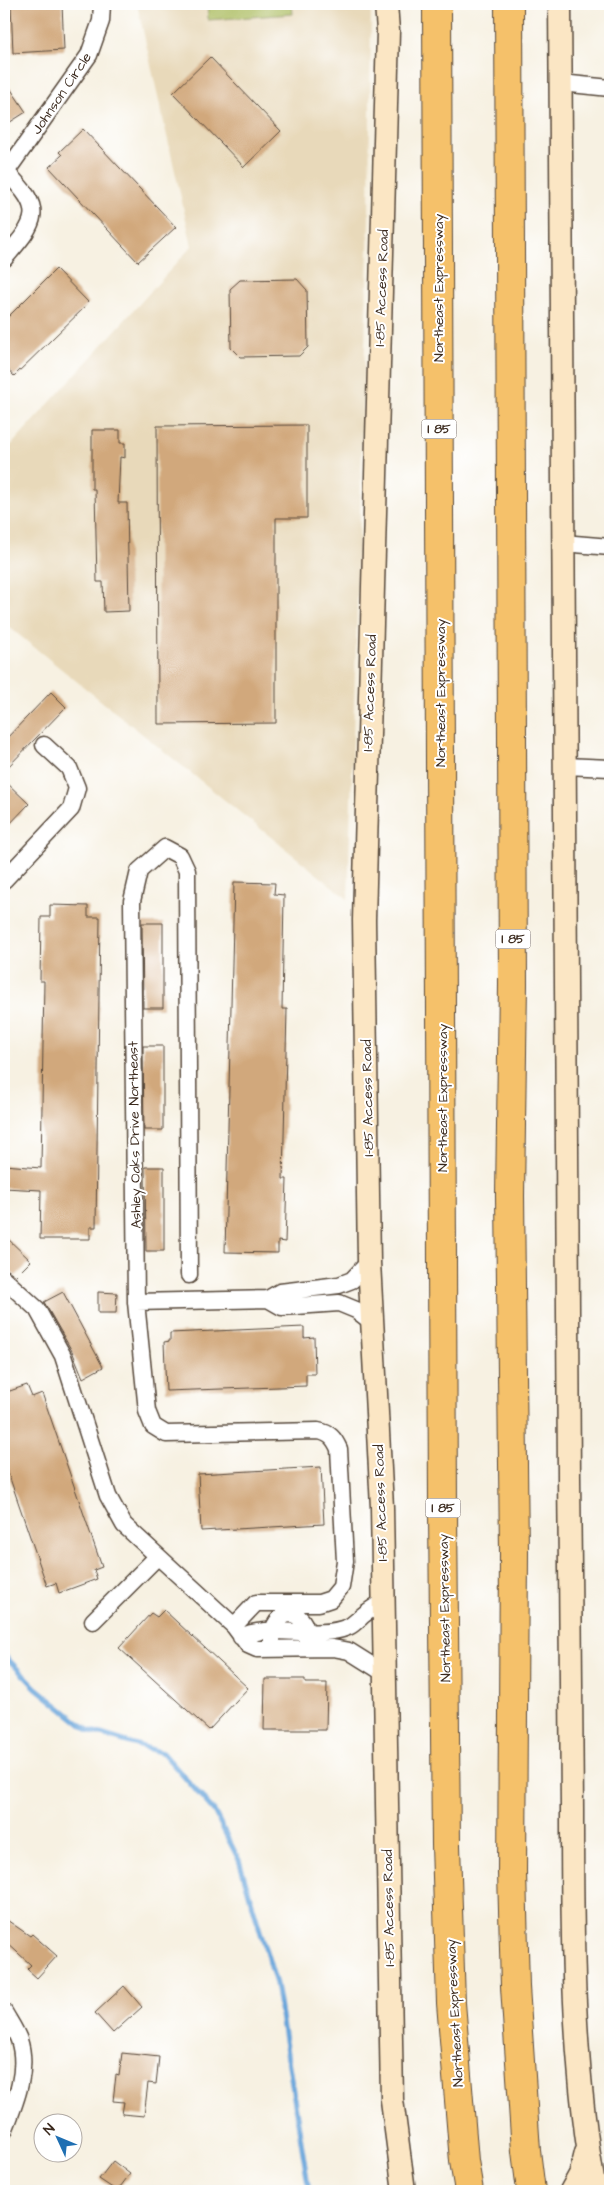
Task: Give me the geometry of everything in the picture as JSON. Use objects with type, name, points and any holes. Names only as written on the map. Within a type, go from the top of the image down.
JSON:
[{"type":"highway","name":"Northeast Expressway","points":[[437,4],[442,1512],[446,1835],[451,2003],[464,2161],[469,2191]]},
{"type":"highway","name":"I 85","points":[[509,4],[514,984],[510,1196],[514,1552],[512,1872],[515,1987],[526,2151],[532,2191]]},
{"type":"main road","name":"I-85 Access Road","points":[[386,4],[388,31],[364,920],[369,1262],[382,1507],[382,1602],[392,2100],[404,2191]]},
{"type":"main road","points":[[560,4],[565,766],[565,1204],[572,1676],[572,1958],[577,2057],[587,2149],[595,2191]]},
{"type":"main road","points":[[396,2141],[421,2191]]},
{"type":"main road","points":[[571,2191],[581,2173],[587,2149]]},
{"type":"street","name":"Johnson Circle","points":[[5,173],[89,55],[101,21],[102,4]]},
{"type":"street","points":[[561,83],[610,88]]},
{"type":"street","points":[[4,259],[30,226],[33,214],[31,199],[5,173]]},
{"type":"street","points":[[563,543],[610,547]]},
{"type":"street","points":[[4,880],[71,809],[77,788],[69,768],[44,744]]},
{"type":"street","points":[[565,766],[610,768]]},
{"type":"street","name":"Ashley Oaks Drive Northeast","points":[[189,1275],[188,871],[180,856],[165,848],[139,871],[132,901],[136,1302],[147,1412],[153,1426],[166,1434],[318,1431],[328,1433],[335,1440],[339,1449],[345,1561],[341,1587],[331,1598],[319,1603],[256,1603],[237,1632]]},
{"type":"street","points":[[311,1297],[330,1287],[352,1280],[369,1262]]},
{"type":"street","points":[[4,1279],[37,1309],[63,1356],[108,1496],[124,1525],[237,1632],[248,1645],[257,1649],[272,1648],[349,1627],[382,1602]]},
{"type":"street","points":[[136,1302],[268,1299],[280,1292],[348,1306],[372,1323]]},
{"type":"street","points":[[93,1621],[157,1557]]},
{"type":"street","points":[[237,1632],[272,1632],[350,1651],[384,1673]]},
{"type":"street","points":[[272,1632],[272,1648]]},
{"type":"street","points":[[4,2012],[19,2040],[22,2065],[17,2098],[4,2131]]},
{"type":"shaded area","points":[[137,4],[371,4],[369,216],[348,899],[4,623],[4,453],[192,246]]},
{"type":"green space","points":[[207,4],[292,4],[293,14],[208,20]]},
{"type":"building","points":[[11,4],[62,4],[64,50],[13,53]]},
{"type":"building","points":[[210,57],[281,131],[244,167],[173,93]]},
{"type":"building","points":[[4,79],[26,112],[4,126]]},
{"type":"building","points":[[83,129],[176,227],[138,262],[49,167],[62,155],[59,152]]},
{"type":"building","points":[[56,269],[89,303],[14,376],[4,365],[4,321]]},
{"type":"building","points":[[297,279],[307,290],[308,347],[299,356],[240,357],[231,348],[230,289],[240,280]]},
{"type":"building","points":[[307,425],[307,518],[276,518],[276,723],[158,724],[157,426]]},
{"type":"building","points":[[92,430],[120,430],[120,443],[125,443],[125,458],[120,457],[118,503],[127,503],[129,611],[104,612],[103,582],[97,582],[95,489],[92,489]]},
{"type":"building","points":[[51,692],[66,707],[4,771],[4,741]]},
{"type":"building","points":[[4,780],[29,804],[4,830]]},
{"type":"building","points":[[234,882],[275,883],[274,894],[284,895],[282,1009],[287,1009],[283,1179],[287,1179],[285,1242],[278,1241],[278,1253],[225,1252]]},
{"type":"building","points":[[50,905],[88,906],[88,917],[100,917],[96,1227],[90,1227],[90,1239],[40,1239],[41,1190],[4,1188],[4,1165],[41,1168],[44,981],[40,981],[41,917],[50,917]]},
{"type":"building","points":[[142,923],[163,923],[163,1008],[143,1008]]},
{"type":"building","points":[[143,1046],[163,1046],[163,1130],[144,1130]]},
{"type":"building","points":[[145,1167],[164,1167],[164,1251],[146,1251]]},
{"type":"building","points":[[4,1235],[31,1261],[16,1276],[4,1267]]},
{"type":"building","points":[[63,1292],[103,1367],[83,1378],[72,1351],[44,1302]]},
{"type":"building","points":[[98,1292],[117,1293],[116,1313],[98,1313]]},
{"type":"building","points":[[304,1327],[304,1338],[314,1337],[315,1374],[306,1374],[306,1386],[166,1391],[164,1342],[170,1341],[170,1333]]},
{"type":"building","points":[[27,1385],[32,1397],[42,1393],[102,1567],[94,1570],[97,1579],[59,1593],[56,1583],[47,1586],[4,1461],[4,1393]]},
{"type":"building","points":[[321,1467],[324,1524],[201,1531],[198,1474]]},
{"type":"building","points":[[164,1610],[248,1688],[209,1730],[119,1648],[151,1613],[157,1617]]},
{"type":"building","points":[[265,1679],[305,1679],[305,1683],[327,1683],[326,1730],[264,1730]]},
{"type":"building","points":[[4,1918],[30,1936],[32,1934],[57,1956],[37,1978],[27,1969],[31,1965],[4,1940]]},
{"type":"building","points":[[124,1986],[142,2007],[113,2033],[95,2013]]},
{"type":"building","points":[[122,2053],[159,2057],[156,2084],[148,2083],[144,2116],[122,2114],[124,2102],[113,2101],[116,2075],[119,2076]]},
{"type":"building","points":[[113,2161],[130,2174],[117,2191],[99,2179]]},
{"type":"waterway","points":[[4,1655],[36,1688],[88,1730],[163,1753],[214,1811],[239,1860],[276,1984],[309,2191]]}]
